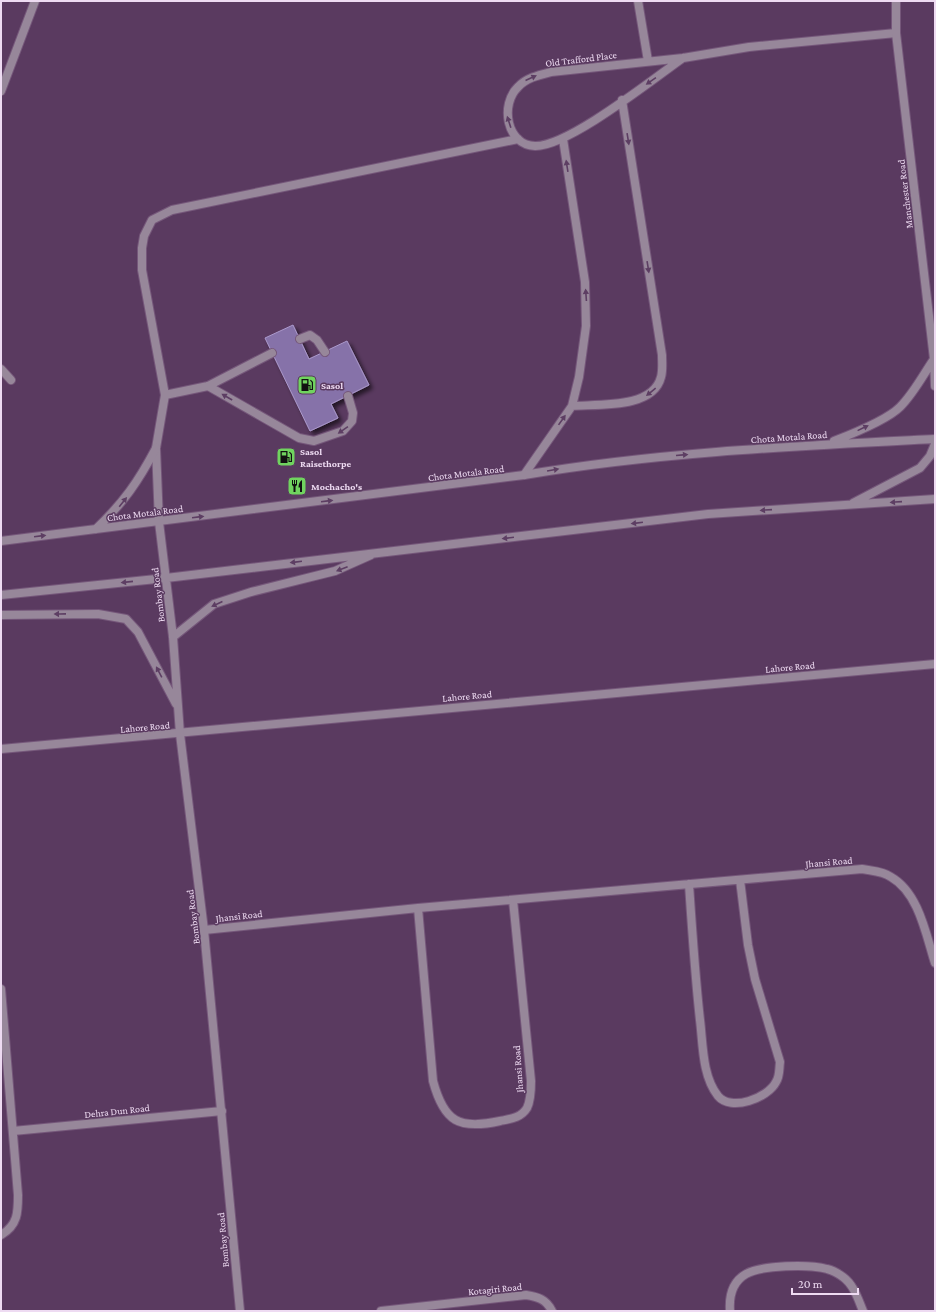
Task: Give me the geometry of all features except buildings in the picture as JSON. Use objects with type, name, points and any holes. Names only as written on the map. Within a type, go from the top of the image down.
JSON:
[{"type":"street","points":[[1,91],[35,1]]},
{"type":"street","points":[[638,1],[648,61]]},
{"type":"street","name":"Manchester Road","points":[[896,1],[896,33],[935,360],[935,386]]},
{"type":"street","name":"Old Trafford Place","points":[[683,58],[563,139],[536,146],[526,144],[518,139],[507,118],[507,107],[517,87],[525,81],[551,72],[683,58],[749,47],[896,33]]},
{"type":"street","points":[[572,406],[632,402],[649,394],[655,389],[661,378],[662,355],[622,100]]},
{"type":"street","points":[[96,529],[118,508],[132,491],[156,448],[165,395],[142,270],[142,248],[144,236],[152,220],[172,210],[518,139]]},
{"type":"street","points":[[524,476],[572,406],[583,353],[587,303],[563,139]]},
{"type":"street","points":[[300,339],[310,335],[314,336],[324,352]]},
{"type":"street","points":[[165,395],[208,386],[272,353]]},
{"type":"street","points":[[828,444],[868,426],[899,408],[935,360]]},
{"type":"street","points":[[1,369],[11,380]]},
{"type":"street","points":[[208,386],[299,438],[314,441],[336,434],[350,425],[353,414],[348,396]]},
{"type":"street","name":"Chota Motala Road","points":[[1,541],[524,476],[567,468],[672,456],[828,444],[935,439]]},
{"type":"street","points":[[847,505],[883,489],[920,468],[930,456],[935,444]]},
{"type":"street","name":"Bombay Road","points":[[156,448],[159,522],[173,637],[180,734],[204,930],[240,1311]]},
{"type":"street","points":[[1,595],[166,578],[708,514],[935,499]]},
{"type":"street","points":[[173,637],[214,604],[251,592],[336,572],[377,552]]},
{"type":"street","points":[[1,615],[98,614],[126,619],[138,632],[178,707]]},
{"type":"street","name":"Lahore Road","points":[[1,749],[180,734],[935,664]]},
{"type":"street","name":"Jhansi Road","points":[[204,930],[418,908],[862,869],[877,871],[890,876],[900,883],[916,906],[935,963]]},
{"type":"street","points":[[689,884],[694,970],[705,1062],[710,1082],[723,1101],[740,1103],[766,1093],[776,1084],[780,1062],[754,979],[740,880]]},
{"type":"street","name":"Jhansi Road","points":[[418,908],[433,1081],[438,1100],[445,1111],[455,1120],[467,1125],[490,1123],[514,1118],[522,1114],[530,1100],[531,1081],[513,900]]},
{"type":"street","points":[[1,989],[14,1131],[18,1194],[18,1214],[14,1225],[1,1235]]},
{"type":"street","name":"Dehra Dun Road","points":[[14,1131],[222,1111]]},
{"type":"street","points":[[730,1311],[729,1298],[732,1289],[738,1280],[746,1274],[760,1270],[811,1266],[828,1269],[843,1277],[851,1284],[863,1311]]},
{"type":"street","name":"Kotagiri Road","points":[[381,1311],[458,1307],[526,1295],[540,1298],[548,1304],[552,1311]]},
{"type":"place","name":"Sasol","points":[[307,385]]},
{"type":"place","name":"Sasol Raisethorpe","points":[[286,457]]},
{"type":"place","name":"Mochacho's","points":[[297,486]]}]
